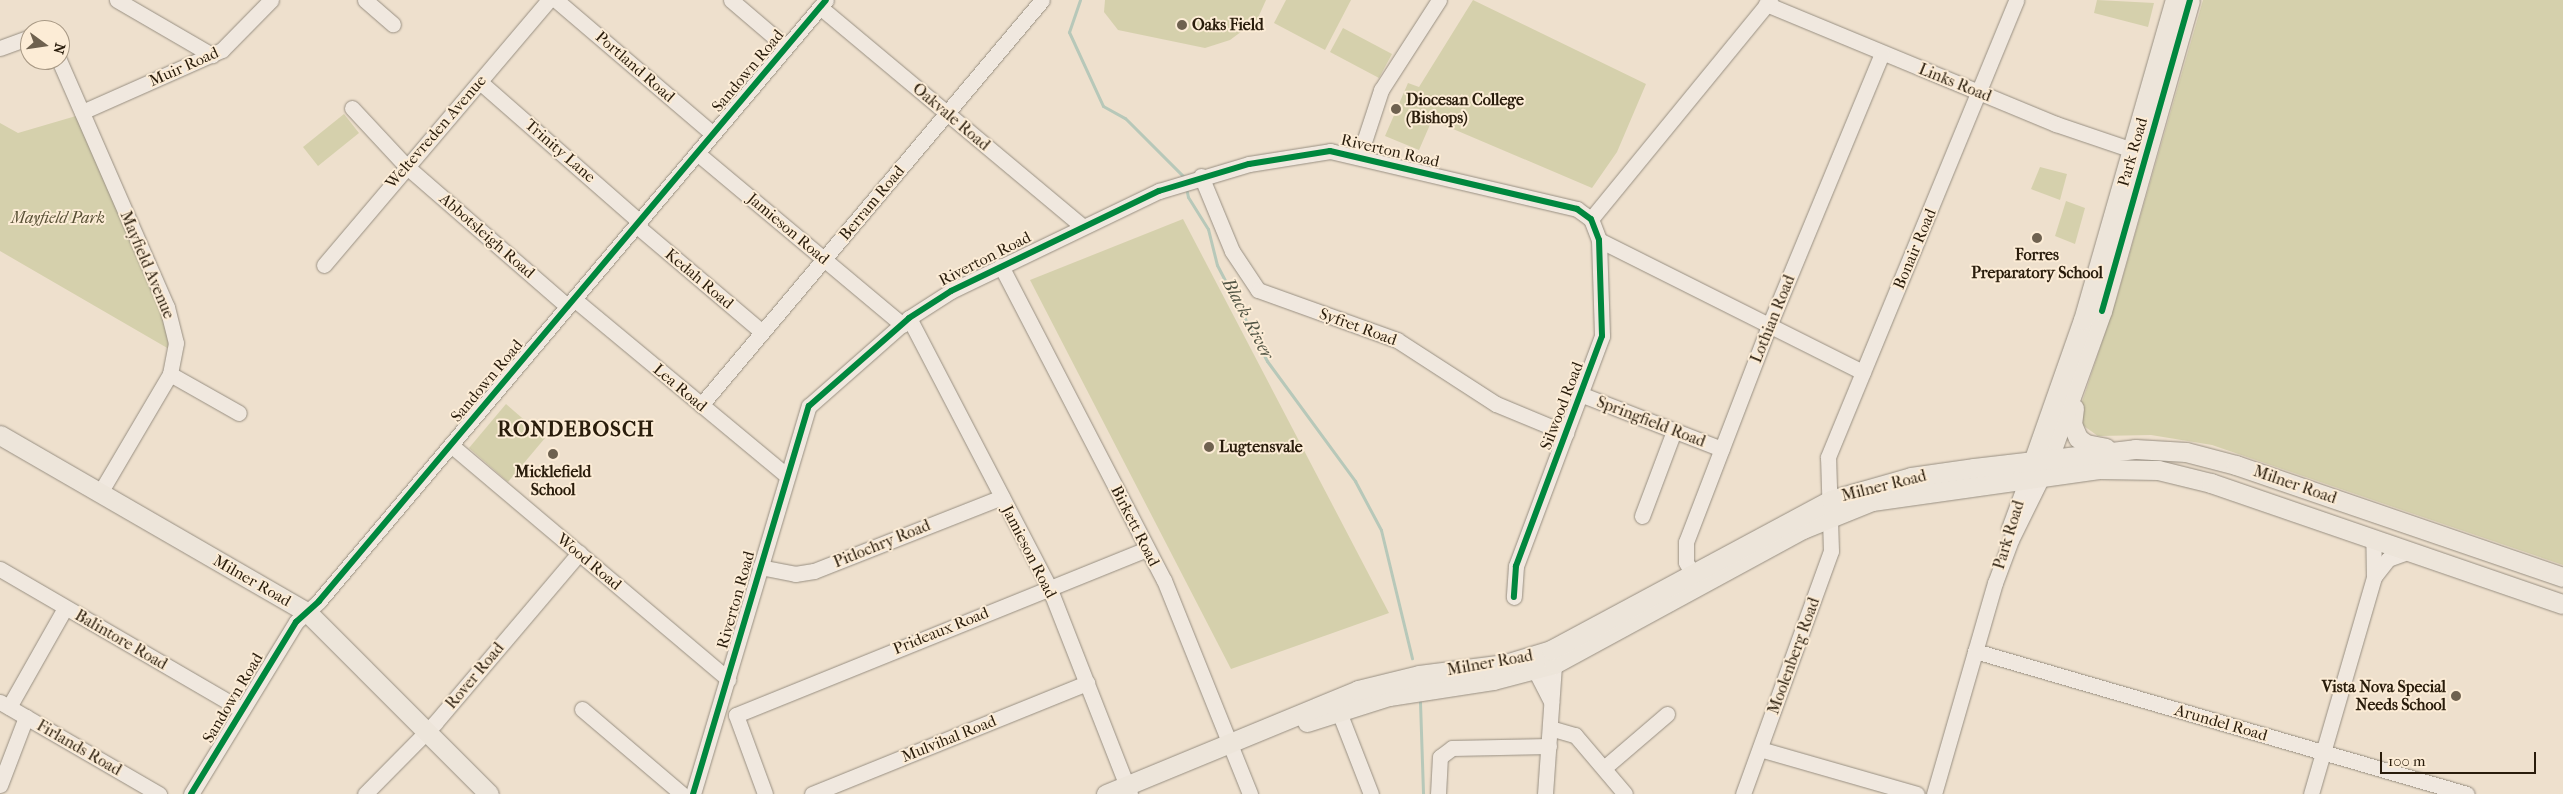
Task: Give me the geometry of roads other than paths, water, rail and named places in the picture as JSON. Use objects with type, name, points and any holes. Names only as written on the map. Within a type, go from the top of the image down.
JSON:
[{"type":"main road","name":"Park Road","points":[[2038,470],[2078,384],[2139,152],[2175,0]]},
{"type":"main road","name":"Park Road","points":[[2038,470],[2071,359],[2190,0]]},
{"type":"main road","points":[[2078,384],[2072,424],[2078,438],[2093,446],[2135,449]]},
{"type":"main road","name":"Milner Road","points":[[0,435],[307,612],[488,794]]},
{"type":"main road","name":"Milner Road","points":[[1233,743],[1389,696],[1535,670],[1554,664],[1696,580],[1831,507],[2038,470],[2135,449],[2186,452],[2215,458],[2563,577]]},
{"type":"main road","name":"Milner Road","points":[[2038,470],[2113,468],[2158,470],[2211,482],[2563,604]]},
{"type":"main road","name":"Milner Road","points":[[1106,794],[1128,790],[1277,722],[1386,681],[1505,664],[1551,650],[1696,580]]},
{"type":"street","points":[[117,0],[212,55]]},
{"type":"street","name":"Muir Road","points":[[82,112],[212,55],[232,43],[270,0]]},
{"type":"street","points":[[365,0],[393,24]]},
{"type":"street","name":"Weltevreden Avenue","points":[[324,266],[406,166],[549,0]]},
{"type":"street","name":"Portland Road","points":[[556,0],[712,134]]},
{"type":"street","points":[[731,0],[786,47]]},
{"type":"street","name":"Berram Road","points":[[701,405],[1042,0]]},
{"type":"street","points":[[1359,157],[1381,90],[1439,0]]},
{"type":"street","name":"Bonair Road","points":[[1831,507],[1827,464],[2016,0]]},
{"type":"street","points":[[1591,220],[1768,2]]},
{"type":"street","name":"Links Road","points":[[1768,2],[1882,53],[1978,92],[2139,152]]},
{"type":"street","name":"Sandown Road","points":[[190,794],[291,629],[451,446],[823,4]]},
{"type":"street","name":"Oakvale Road","points":[[823,4],[946,114],[1082,226]]},
{"type":"street","points":[[0,48],[20,41]]},
{"type":"street","name":"Lothian Road","points":[[1696,580],[1684,555],[1686,542],[1769,326],[1882,53]]},
{"type":"street","name":"Mayfield Avenue","points":[[63,70],[171,319],[176,351],[170,374],[100,493]]},
{"type":"street","name":"Trinity Lane","points":[[480,82],[638,224]]},
{"type":"street","name":"Abbotsleigh Road","points":[[352,108],[406,166],[571,303]]},
{"type":"street","name":"Riverton Road","points":[[693,794],[809,406],[906,321],[951,291],[1082,226],[1169,187],[1199,177],[1316,152],[1359,157],[1577,209],[1591,220]]},
{"type":"street","name":"Jamieson Road","points":[[697,153],[824,260],[906,321],[1050,587],[1128,790]]},
{"type":"street","name":"Syfret Road","points":[[1199,177],[1232,251],[1258,290],[1397,340],[1496,404],[1566,433]]},
{"type":"street","name":"Silwood Road","points":[[1514,597],[1516,566],[1603,330],[1599,240],[1591,220]]},
{"type":"street","name":"Kedah Road","points":[[638,224],[762,332]]},
{"type":"street","points":[[1599,240],[1864,372]]},
{"type":"street","name":"Birkett Road","points":[[1001,266],[1147,549],[1233,743],[1250,794]]},
{"type":"street","name":"Lea Road","points":[[571,303],[701,405],[787,476]]},
{"type":"street","points":[[170,374],[239,413]]},
{"type":"street","name":"Springfield Road","points":[[1580,394],[1722,449]]},
{"type":"street","points":[[1642,516],[1674,431]]},
{"type":"street","name":"Wood Road","points":[[451,446],[728,678]]},
{"type":"street","name":"Park Road","points":[[1934,794],[1995,583],[2008,528],[2038,470]]},
{"type":"street","name":"Pitlochry Road","points":[[760,567],[795,574],[814,571],[1002,497]]},
{"type":"street","name":"Moolenberg Road","points":[[1743,794],[1829,561],[1831,507]]},
{"type":"street","points":[[2311,794],[2374,578],[2373,538]]},
{"type":"street","name":"Prideaux Road","points":[[736,714],[1147,549]]},
{"type":"street","points":[[2374,578],[2388,559],[2410,551]]},
{"type":"street","name":"Rover Road","points":[[365,794],[427,731],[579,553]]},
{"type":"street","name":"Balintore Road","points":[[0,569],[242,710]]},
{"type":"street","points":[[4,704],[65,608]]},
{"type":"street","name":"Arundel Road","points":[[1975,652],[2467,794]]},
{"type":"street","points":[[1545,794],[1554,664]]},
{"type":"street","points":[[1535,670],[1551,702]]},
{"type":"street","name":"Mulvihal Road","points":[[812,794],[1087,683]]},
{"type":"street","name":"Firlands Road","points":[[4,704],[159,794]]},
{"type":"street","points":[[582,709],[682,794]]},
{"type":"street","points":[[719,709],[736,714],[765,794]]},
{"type":"street","points":[[1339,712],[1371,794]]},
{"type":"street","points":[[1604,768],[1667,714]]},
{"type":"street","points":[[0,785],[26,718]]},
{"type":"street","points":[[1550,728],[1575,735],[1625,794]]},
{"type":"street","points":[[1438,794],[1440,757],[1452,748],[1549,746]]},
{"type":"street","points":[[1760,750],[1917,794]]},
{"type":"waterway","name":"Black River","points":[[1080,0],[1069,32],[1103,106],[1125,118],[1185,178]]},
{"type":"waterway","name":"Black River","points":[[1186,187],[1188,197],[1208,229],[1217,265],[1267,361],[1355,481],[1381,530],[1412,658]]},
{"type":"waterway","name":"Black River","points":[[1420,702],[1423,794]]},
{"type":"place","name":"Oaks Field","points":[[1182,25]]},
{"type":"place","name":"Diocesan College (Bishops)","points":[[1396,109]]},
{"type":"place","name":"Forres Preparatory School","points":[[2037,238]]},
{"type":"place","name":"Lugtensvale","points":[[1209,447]]},
{"type":"place","name":"Micklefield School","points":[[553,454]]},
{"type":"place","name":"Vista Nova Special Needs School","points":[[2456,696]]},
{"type":"district","name":"RONDEBOSCH","points":[[576,429]]},
{"type":"park label","name":"Mayfield Park","points":[[58,218]]}]
